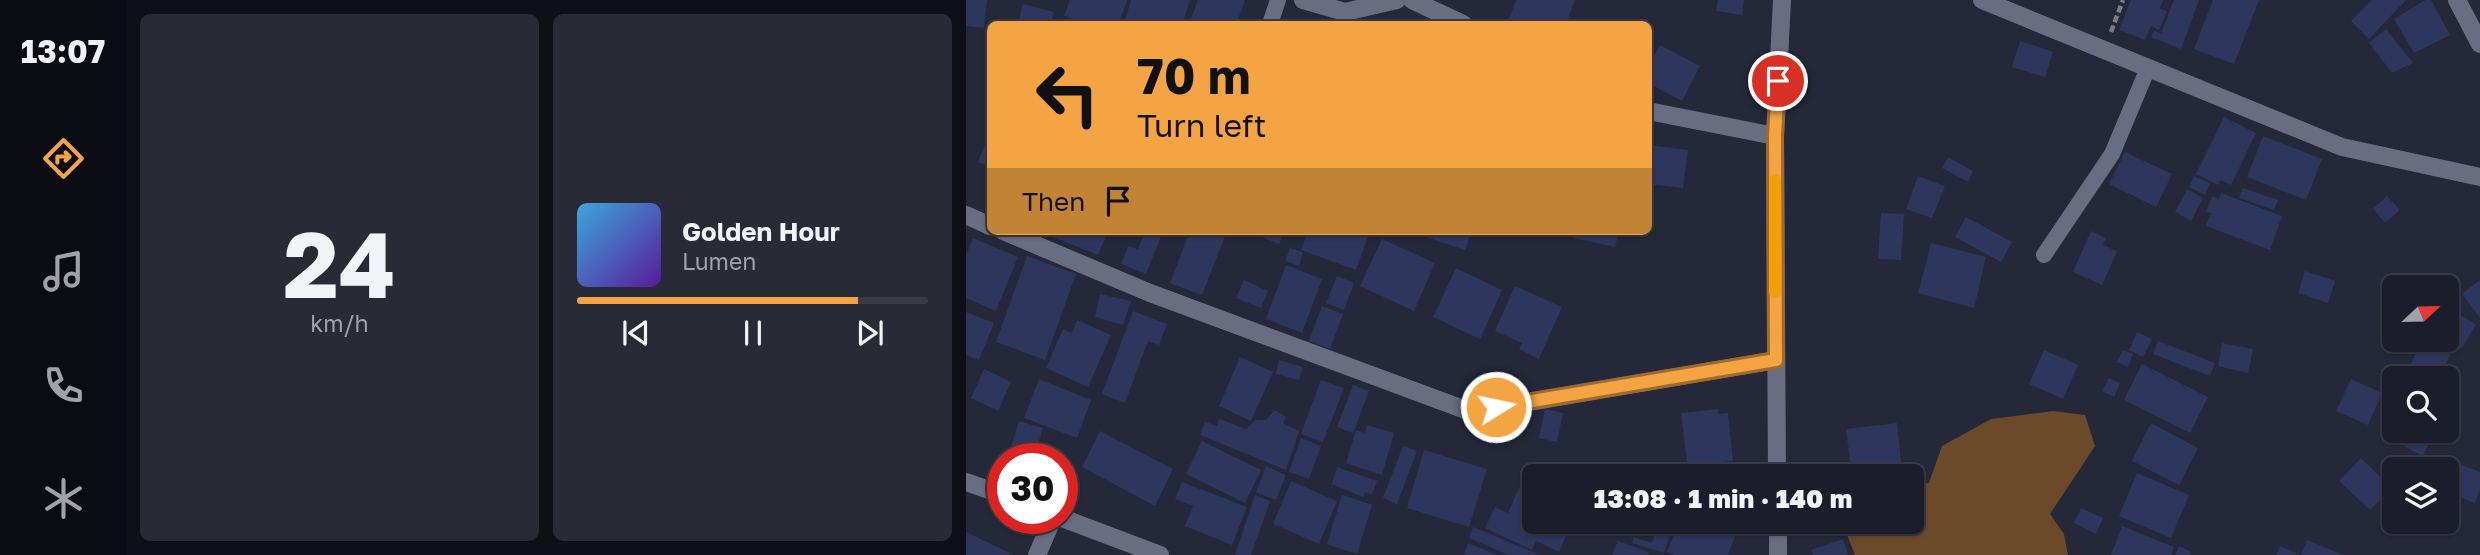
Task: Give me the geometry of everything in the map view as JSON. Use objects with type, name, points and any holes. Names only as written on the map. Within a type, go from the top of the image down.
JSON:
[{"type":"street","points":[[1303,0],[1345,12],[1397,0]]},
{"type":"street","points":[[1412,0],[1457,21]]},
{"type":"street","points":[[1777,464],[1775,136],[1782,0]]},
{"type":"street","points":[[1982,0],[2342,147],[2480,177]]},
{"type":"street","points":[[2457,0],[2480,44]]},
{"type":"street","points":[[1652,112],[1775,136]]},
{"type":"street","points":[[966,215],[987,225]]},
{"type":"street","points":[[1012,235],[1150,293],[1471,412],[1776,360]]},
{"type":"street","points":[[966,482],[987,489]]},
{"type":"street","points":[[1078,524],[1160,555]]},
{"type":"street","points":[[1037,555],[1046,534]]},
{"type":"street","points":[[1778,534],[1778,555]]},
{"type":"lane","points":[[1271,21],[1278,0]]},
{"type":"lane","points":[[2044,255],[2112,154],[2148,68]]},
{"type":"path","points":[[2104,50],[2123,0]]},
{"type":"shaded area","points":[[2053,411],[2085,415],[2095,446],[2050,514],[2064,534],[2068,555],[1855,555],[1847,534],[1924,534],[1924,483],[1929,483],[1942,446],[1991,419]]},
{"type":"building","points":[[966,0],[987,0],[984,28],[966,26]]},
{"type":"building","points":[[1070,0],[1127,0],[1120,21],[1080,21],[1064,16]]},
{"type":"building","points":[[1131,0],[1190,0],[1183,21],[1125,21]]},
{"type":"building","points":[[1198,0],[1245,1],[1237,21],[1190,21]]},
{"type":"building","points":[[1516,0],[1575,0],[1567,21],[1508,21]]},
{"type":"building","points":[[1718,0],[1744,0],[1742,15],[1716,11]]},
{"type":"building","points":[[2131,0],[2163,0],[2160,8],[2167,11],[2159,30],[2151,26],[2145,40],[2119,30]]},
{"type":"building","points":[[2174,0],[2199,0],[2181,49],[2151,37],[2154,31],[2161,33]]},
{"type":"building","points":[[2213,0],[2259,0],[2234,64],[2194,49]]},
{"type":"building","points":[[2372,0],[2406,0],[2369,39],[2351,21]]},
{"type":"building","points":[[2425,0],[2431,0],[2450,35],[2414,53],[2394,19]]},
{"type":"building","points":[[1023,4],[1054,12],[1052,21],[1019,21]]},
{"type":"building","points":[[2386,29],[2413,63],[2392,73],[2369,43]]},
{"type":"building","points":[[2020,41],[2053,52],[2045,77],[2012,67]]},
{"type":"building","points":[[1660,45],[1700,66],[1682,101],[1652,85],[1652,60]]},
{"type":"building","points":[[2224,117],[2256,133],[2231,185],[2220,180],[2218,185],[2196,174]]},
{"type":"building","points":[[2263,136],[2322,159],[2306,200],[2247,177]]},
{"type":"building","points":[[987,140],[987,166],[978,162]]},
{"type":"building","points":[[1652,146],[1688,150],[1683,188],[1652,184]]},
{"type":"building","points":[[2125,152],[2172,174],[2156,207],[2109,184]]},
{"type":"building","points":[[1948,157],[1973,171],[1968,182],[1942,168]]},
{"type":"building","points":[[1918,176],[1945,186],[1932,218],[1906,209]]},
{"type":"building","points":[[2194,176],[2210,183],[2205,195],[2189,187]]},
{"type":"building","points":[[2243,188],[2278,200],[2274,210],[2239,198]]},
{"type":"building","points":[[2187,189],[2203,198],[2191,221],[2175,212]]},
{"type":"building","points":[[2221,193],[2282,216],[2270,250],[2206,226],[2211,213],[2206,212],[2212,196],[2219,199]]},
{"type":"building","points":[[2387,196],[2400,210],[2385,223],[2373,209]]},
{"type":"building","points":[[1881,213],[1904,214],[1901,260],[1878,259]]},
{"type":"building","points":[[1966,217],[2012,242],[2001,262],[1955,237]]},
{"type":"building","points":[[2091,231],[2106,238],[2103,245],[2117,251],[2102,285],[2073,272]]},
{"type":"building","points":[[1048,235],[1106,235],[1098,255]]},
{"type":"building","points":[[1143,235],[1161,235],[1146,274],[1121,264],[1128,246],[1138,249]]},
{"type":"building","points":[[1188,235],[1225,235],[1202,295],[1170,283]]},
{"type":"building","points":[[1257,235],[1282,235],[1279,244]]},
{"type":"building","points":[[1307,235],[1369,235],[1356,270],[1301,250]]},
{"type":"building","points":[[1420,235],[1470,235],[1465,250]]},
{"type":"building","points":[[1574,235],[1618,235],[1615,247],[1574,238]]},
{"type":"building","points":[[973,238],[1018,257],[996,311],[966,298],[966,255]]},
{"type":"building","points":[[1382,239],[1435,263],[1414,311],[1360,286]]},
{"type":"building","points":[[1931,243],[1986,257],[1974,308],[1918,293]]},
{"type":"building","points":[[1290,248],[1303,252],[1299,266],[1285,261]]},
{"type":"building","points":[[1027,256],[1076,274],[1045,360],[996,342]]},
{"type":"building","points":[[1286,265],[1322,279],[1302,333],[1266,319]]},
{"type":"building","points":[[1456,268],[1502,290],[1480,339],[1433,317]]},
{"type":"building","points":[[2305,271],[2335,281],[2328,303],[2298,293]]},
{"type":"building","points":[[1337,276],[1354,283],[1344,310],[1326,303]]},
{"type":"building","points":[[1244,280],[1268,291],[1261,308],[1236,298]]},
{"type":"building","points":[[2480,280],[2480,318],[2462,294]]},
{"type":"building","points":[[1515,286],[1562,307],[1539,359],[1519,349],[1522,343],[1495,331]]},
{"type":"building","points":[[1100,294],[1131,301],[1123,325],[1095,317]]},
{"type":"building","points":[[1322,306],[1343,314],[1330,349],[1309,341]]},
{"type":"building","points":[[1133,311],[1167,324],[1159,345],[1148,341],[1125,403],[1102,394]]},
{"type":"building","points":[[966,312],[994,323],[979,360],[966,355]]},
{"type":"building","points":[[2459,314],[2476,324],[2461,349],[2459,348]]},
{"type":"building","points":[[1077,320],[1111,335],[1088,387],[1046,368],[1063,329],[1072,333]]},
{"type":"building","points":[[2137,332],[2152,339],[2143,357],[2129,350]]},
{"type":"building","points":[[2158,341],[2215,363],[2210,376],[2153,354]]},
{"type":"building","points":[[2222,343],[2253,349],[2248,373],[2218,366]]},
{"type":"building","points":[[2044,350],[2078,365],[2063,399],[2029,384]]},
{"type":"building","points":[[2123,350],[2133,354],[2128,367],[2117,362]]},
{"type":"building","points":[[2416,352],[2451,352],[2445,366],[2410,366]]},
{"type":"building","points":[[1240,357],[1273,372],[1251,421],[1219,406]]},
{"type":"building","points":[[1279,360],[1303,367],[1299,380],[1276,374]]},
{"type":"building","points":[[2142,364],[2208,397],[2190,433],[2124,400]]},
{"type":"building","points":[[984,369],[1011,382],[998,411],[971,398]]},
{"type":"building","points":[[2109,378],[2120,383],[2114,397],[2102,391]]},
{"type":"building","points":[[1039,379],[1091,400],[1077,438],[1024,418]]},
{"type":"building","points":[[2351,379],[2382,393],[2368,425],[2336,411]]},
{"type":"building","points":[[1321,380],[1344,388],[1323,442],[1301,434]]},
{"type":"building","points":[[1353,385],[1369,391],[1353,433],[1337,427]]},
{"type":"building","points":[[1545,409],[1563,413],[1557,442],[1539,438]]},
{"type":"building","points":[[1718,409],[1718,414],[1728,413],[1733,461],[1723,464],[1687,464],[1681,413]]},
{"type":"building","points":[[1275,410],[1286,417],[1283,423],[1299,431],[1286,470],[1200,435],[1205,422],[1217,426],[1219,419],[1246,429],[1255,420],[1266,420]]},
{"type":"building","points":[[1019,421],[1043,428],[1038,443],[1012,443]]},
{"type":"building","points":[[1897,423],[1901,464],[1850,464],[1846,429]]},
{"type":"building","points":[[2151,423],[2198,448],[2179,485],[2132,461]]},
{"type":"building","points":[[1367,425],[1394,433],[1382,475],[1346,463],[1356,430],[1365,433]]},
{"type":"building","points":[[1100,431],[1173,469],[1155,506],[1082,467]]},
{"type":"building","points":[[1301,438],[1321,446],[1309,479],[1289,472]]},
{"type":"building","points":[[1202,441],[1261,470],[1245,503],[1186,474]]},
{"type":"building","points":[[2399,443],[2430,443],[2422,456]]},
{"type":"building","points":[[1403,446],[1417,451],[1397,504],[1383,498]]},
{"type":"building","points":[[1424,450],[1487,469],[1469,527],[1407,508]]},
{"type":"building","points":[[2361,458],[2382,478],[2382,498],[2370,510],[2339,481]]},
{"type":"building","points":[[2459,464],[2480,472],[2480,489],[2475,503],[2459,497]]},
{"type":"building","points":[[1266,466],[1286,475],[1276,500],[1256,492]]},
{"type":"building","points":[[1337,467],[1377,481],[1372,495],[1365,492],[1363,497],[1332,484]]},
{"type":"building","points":[[2137,473],[2189,495],[2171,538],[2119,516]]},
{"type":"building","points":[[1291,481],[1337,501],[1319,544],[1273,524]]},
{"type":"building","points":[[1182,482],[1247,507],[1232,545],[1185,526],[1193,506],[1175,499]]},
{"type":"building","points":[[1520,486],[1522,487],[1522,534],[1567,534],[1559,552],[1536,541],[1532,550],[1485,528],[1495,507],[1508,513]]},
{"type":"building","points":[[1255,495],[1270,501],[1251,555],[1235,555]]},
{"type":"building","points":[[1342,495],[1372,505],[1357,554],[1327,544]]},
{"type":"building","points":[[2081,508],[2103,518],[2096,534],[2074,523]]},
{"type":"building","points":[[2122,526],[2174,547],[2171,555],[2111,555]]},
{"type":"building","points":[[1473,527],[1540,555],[1509,555],[1469,538]]},
{"type":"building","points":[[966,532],[1014,555],[966,555]]},
{"type":"building","points":[[1655,534],[1670,534],[1664,553],[1632,543],[1634,537],[1652,543]]},
{"type":"building","points":[[1674,534],[1736,534],[1728,555],[1674,555],[1667,552]]},
{"type":"building","points":[[1843,539],[1848,555],[1813,555],[1811,550]]},
{"type":"building","points":[[2307,540],[2343,555],[2301,555]]},
{"type":"building","points":[[1618,541],[1649,552],[1648,555],[1612,555]]},
{"type":"building","points":[[1468,543],[1497,555],[1464,555]]},
{"type":"building","points":[[2179,546],[2191,552],[2190,555],[2175,555]]},
{"type":"building","points":[[2280,546],[2301,555],[2276,555]]},
{"type":"slow traffic","points":[[1775,180],[1775,292]]},
{"type":"route","points":[[1496,407],[1776,360],[1775,136],[1778,81]]}]
